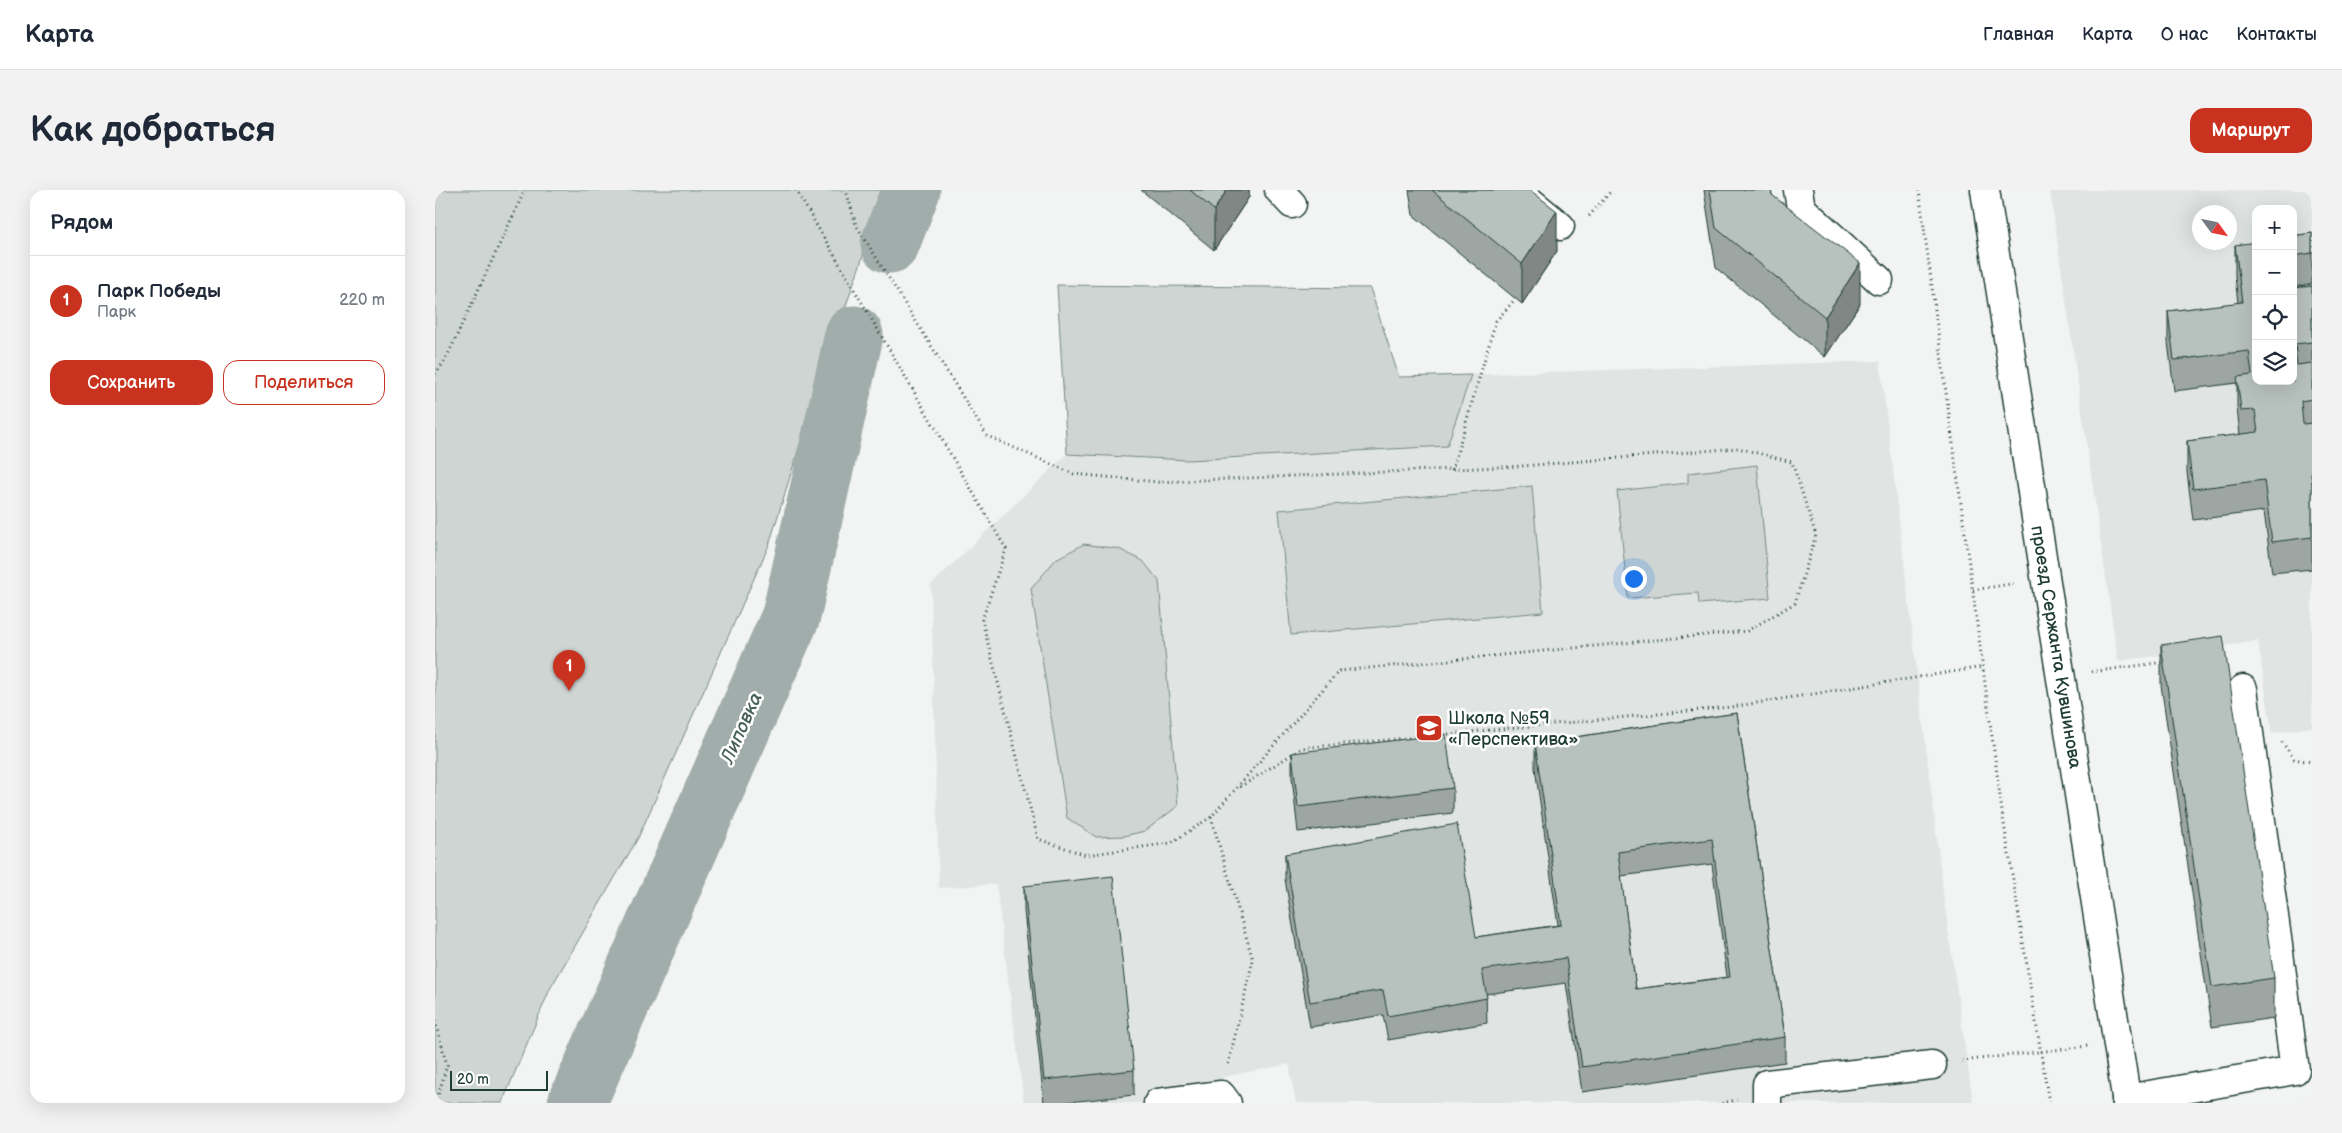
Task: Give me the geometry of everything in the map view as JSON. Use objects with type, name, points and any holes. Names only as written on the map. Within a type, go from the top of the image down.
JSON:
[{"type":"street","points":[[1516,190],[1560,226]]},
{"type":"street","points":[[1798,190],[1801,208],[1879,280]]},
{"type":"street","name":"проезд Сержанта Кувшинова","points":[[1985,190],[2126,1101]]},
{"type":"street","points":[[2126,1101],[2295,1070],[2243,689]]},
{"type":"street","points":[[1767,1103],[1767,1084],[1932,1065]]},
{"type":"street","points":[[1158,1103],[1224,1099]]},
{"type":"path","points":[[435,374],[445,362],[525,190]]},
{"type":"path","points":[[796,190],[1005,549],[983,620],[1038,839],[1086,856],[1171,843],[1211,817],[1339,671],[1747,631],[1795,603],[1816,535],[1792,462],[1738,448],[1523,466],[1158,482],[1074,474],[987,436],[856,225],[846,190]]},
{"type":"path","points":[[1586,219],[1612,190]]},
{"type":"path","points":[[1919,190],[2002,811],[2049,1103]]},
{"type":"path","points":[[1452,470],[1496,321],[1522,292]]},
{"type":"path","points":[[2087,672],[2172,660]]},
{"type":"path","points":[[1235,790],[1301,748],[1731,707],[1983,667]]},
{"type":"path","points":[[2277,736],[2294,759],[2312,762]]},
{"type":"path","points":[[1211,817],[1253,960],[1224,1099]]},
{"type":"path","points":[[435,1021],[447,1065],[436,1103]]},
{"type":"path","points":[[1932,1065],[2117,1043]]},
{"type":"shaded area","points":[[435,190],[886,190],[816,392],[769,545],[638,838],[550,989],[502,1103],[435,1103]]},
{"type":"shaded area","points":[[2050,190],[2312,190],[2312,727],[2272,733],[2258,641],[2118,661]]},
{"type":"shaded area","name":"Школа №59 «Перспектива»","points":[[1057,285],[1370,288],[1399,377],[1880,361],[1945,908],[1973,1103],[1296,1103],[1289,1064],[1223,1077],[1221,1103],[1024,1103],[996,884],[939,888],[931,585],[1067,454]]},
{"type":"shaded area","points":[[1057,285],[1370,288],[1399,377],[1471,375],[1447,446],[1188,460],[1067,454]]},
{"type":"shaded area","points":[[1757,465],[1770,598],[1699,604],[1698,593],[1628,598],[1617,491],[1688,483],[1688,473]]},
{"type":"shaded area","points":[[1532,486],[1543,612],[1291,635],[1279,510]]},
{"type":"shaded area","points":[[1084,544],[1119,549],[1143,561],[1159,581],[1178,806],[1145,831],[1124,836],[1096,837],[1067,818],[1031,589],[1056,559]]},
{"type":"building","points":[[1190,190],[1227,190],[1214,210]]},
{"type":"building","points":[[1432,190],[1530,190],[1557,211],[1522,264]]},
{"type":"building","points":[[1710,190],[1771,190],[1772,195],[1860,263],[1825,317],[1716,228]]},
{"type":"building","points":[[2312,233],[2312,253],[2297,255],[2297,235]]},
{"type":"building","points":[[2252,243],[2252,375],[2249,351],[2174,360],[2168,311],[2242,302],[2236,250],[2237,245]]},
{"type":"building","points":[[2312,286],[2312,342],[2297,344],[2297,288]]},
{"type":"building","points":[[2312,363],[2312,399],[2301,401],[2303,424],[2312,423],[2312,537],[2272,542],[2264,480],[2193,489],[2187,441],[2258,432],[2255,410],[2241,411],[2237,377],[2252,375],[2252,385],[2297,385],[2297,365]]},
{"type":"building","points":[[2223,636],[2274,978],[2212,987],[2161,645]]},
{"type":"building","points":[[1737,713],[1785,1037],[1582,1067],[1566,958],[1482,970],[1487,998],[1388,1016],[1383,990],[1310,1002],[1285,854],[1457,824],[1476,937],[1561,925],[1535,743]],"holes":[[[1712,839],[1730,977],[1636,989],[1618,852]]]},
{"type":"building","points":[[1446,734],[1453,788],[1298,807],[1292,753]]},
{"type":"building","points":[[1113,876],[1134,1070],[1044,1080],[1024,886]]},
{"type":"waterway","name":"Липовка","points":[[890,244],[911,190]]},
{"type":"waterway","name":"Липовка","points":[[577,1103],[791,616],[854,335]]},
{"type":"place","name":"Парк Победы","points":[[569,691]]},
{"type":"place","name":"Школа №59 «Перспектива»","points":[[1429,728]]}]
